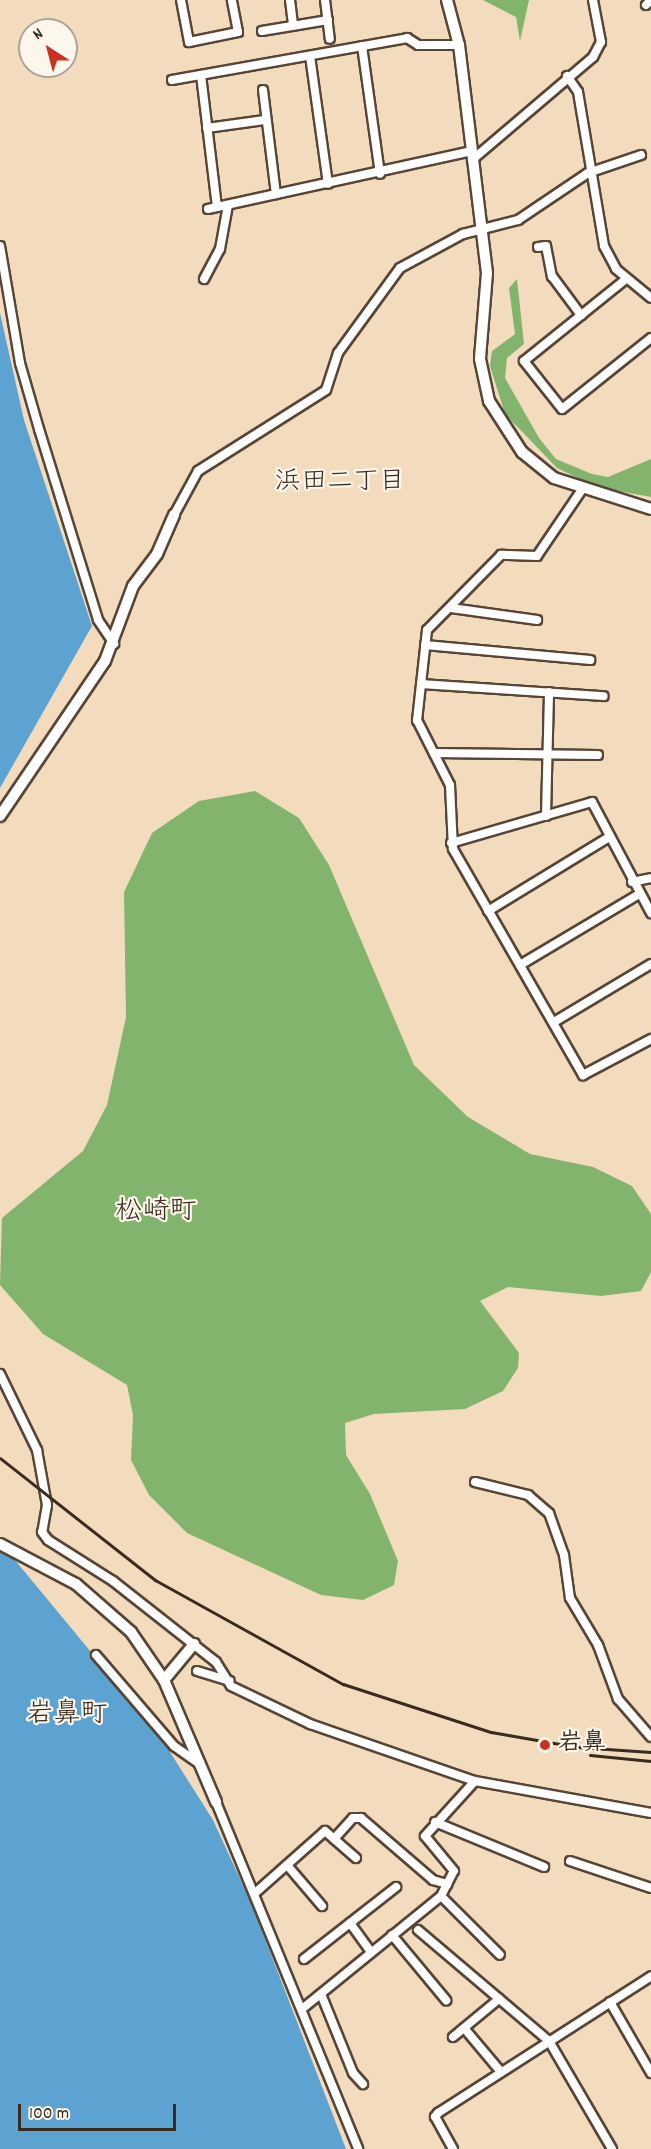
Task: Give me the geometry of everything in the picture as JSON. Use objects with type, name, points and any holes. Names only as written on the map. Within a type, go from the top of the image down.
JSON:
[{"type":"street","points":[[181,0],[189,42],[238,32],[232,0]]},
{"type":"street","points":[[290,0],[293,26]]},
{"type":"street","points":[[325,0],[330,39]]},
{"type":"street","points":[[447,0],[459,45],[488,287],[480,359],[489,401],[522,452],[581,491],[651,509]]},
{"type":"street","points":[[201,75],[213,208],[471,155],[567,76],[600,45],[593,0]]},
{"type":"street","points":[[262,31],[328,20]]},
{"type":"street","points":[[172,80],[407,38],[418,45],[459,45]]},
{"type":"street","points":[[362,46],[380,174]]},
{"type":"street","points":[[310,56],[328,184]]},
{"type":"street","points":[[567,76],[578,92],[588,173],[604,246],[626,279],[651,298]]},
{"type":"street","points":[[263,90],[264,120],[276,194]]},
{"type":"street","points":[[207,128],[264,120]]},
{"type":"street","points":[[0,816],[114,644],[126,601],[198,471],[326,390],[338,353],[400,268],[480,227],[518,220],[588,173],[641,155]]},
{"type":"street","points":[[204,279],[220,249],[228,205]]},
{"type":"street","points":[[0,246],[20,363],[98,620],[114,644]]},
{"type":"street","points":[[538,247],[546,246],[552,276],[581,315]]},
{"type":"street","points":[[626,279],[524,361],[562,409],[651,338]]},
{"type":"street","points":[[581,491],[537,556],[501,555],[427,630],[417,720],[450,784],[451,843],[584,1075],[651,1039]]},
{"type":"street","points":[[451,608],[537,620]]},
{"type":"street","points":[[425,645],[590,660]]},
{"type":"street","points":[[421,684],[604,696]]},
{"type":"street","points":[[546,816],[549,692]]},
{"type":"street","points":[[434,753],[597,755]]},
{"type":"street","points":[[451,843],[592,802],[632,882],[651,913]]},
{"type":"street","points":[[488,911],[609,837]]},
{"type":"street","points":[[632,882],[651,878]]},
{"type":"street","points":[[520,965],[639,894]]},
{"type":"street","points":[[554,1022],[651,964]]},
{"type":"street","points":[[0,1374],[37,1450],[47,1505],[42,1532],[194,1644],[216,1662],[229,1682]]},
{"type":"street","points":[[476,1482],[528,1495],[549,1513],[564,1555],[570,1598],[598,1646],[618,1699],[651,1737]]},
{"type":"street","points":[[0,1544],[29,1558],[97,1599],[131,1632],[164,1680],[358,2149]]},
{"type":"street","points":[[164,1680],[194,1644]]},
{"type":"street","points":[[96,1655],[174,1746],[198,1763]]},
{"type":"street","points":[[197,1671],[229,1682],[310,1724],[475,1781],[651,1813]]},
{"type":"street","points":[[302,2009],[441,1896],[454,1871],[425,1836],[435,1822],[475,1781]]},
{"type":"street","points":[[334,1839],[353,1818],[362,1818],[433,1880],[447,1884]]},
{"type":"street","points":[[435,1822],[544,1867]]},
{"type":"street","points":[[254,1894],[325,1831],[356,1858]]},
{"type":"street","points":[[570,1861],[651,1888]]},
{"type":"street","points":[[287,1865],[322,1906]]},
{"type":"street","points":[[304,1959],[396,1887]]},
{"type":"street","points":[[441,1896],[500,1954]]},
{"type":"street","points":[[350,1923],[371,1952]]},
{"type":"street","points":[[418,1930],[549,2041],[612,2149]]},
{"type":"street","points":[[392,1935],[446,2000]]},
{"type":"street","points":[[453,2149],[435,2117],[651,1976]]},
{"type":"street","points":[[321,1994],[353,2073],[363,2084]]},
{"type":"street","points":[[453,2037],[499,1999]]},
{"type":"street","points":[[610,2002],[651,2073]]},
{"type":"street","points":[[464,2028],[501,2072]]},
{"type":"green space","points":[[483,0],[529,0],[520,41],[516,17]]},
{"type":"green space","points":[[517,279],[524,344],[507,358],[505,378],[539,438],[556,459],[592,474],[608,477],[651,459],[651,497],[596,487],[557,468],[505,414],[490,366],[492,351],[515,334],[509,288]]},
{"type":"green space","points":[[255,791],[299,818],[329,865],[414,1065],[468,1117],[530,1154],[593,1167],[632,1186],[651,1214],[651,1272],[641,1291],[601,1296],[508,1287],[480,1301],[519,1353],[518,1368],[503,1391],[465,1409],[374,1414],[345,1423],[346,1455],[370,1494],[398,1561],[394,1585],[363,1600],[321,1595],[187,1533],[149,1495],[131,1460],[133,1415],[127,1385],[43,1334],[0,1285],[2,1218],[83,1151],[107,1105],[126,1017],[124,892],[152,833],[199,801]]},
{"type":"water","points":[[0,313],[24,420],[92,626],[0,788]]},
{"type":"water","points":[[0,1542],[158,1733],[213,1820],[252,1905],[346,2149],[0,2149]]},
{"type":"railway","points":[[0,1458],[155,1580],[343,1684],[491,1732],[577,1747],[651,1752]]},
{"type":"railway","points":[[590,1755],[651,1761]]},
{"type":"place","name":"岩鼻","points":[[545,1745]]},
{"type":"district","name":"浜田二丁目","points":[[340,483]]},
{"type":"district","name":"松崎町","points":[[156,1213]]},
{"type":"district","name":"岩鼻町","points":[[67,1716]]}]
